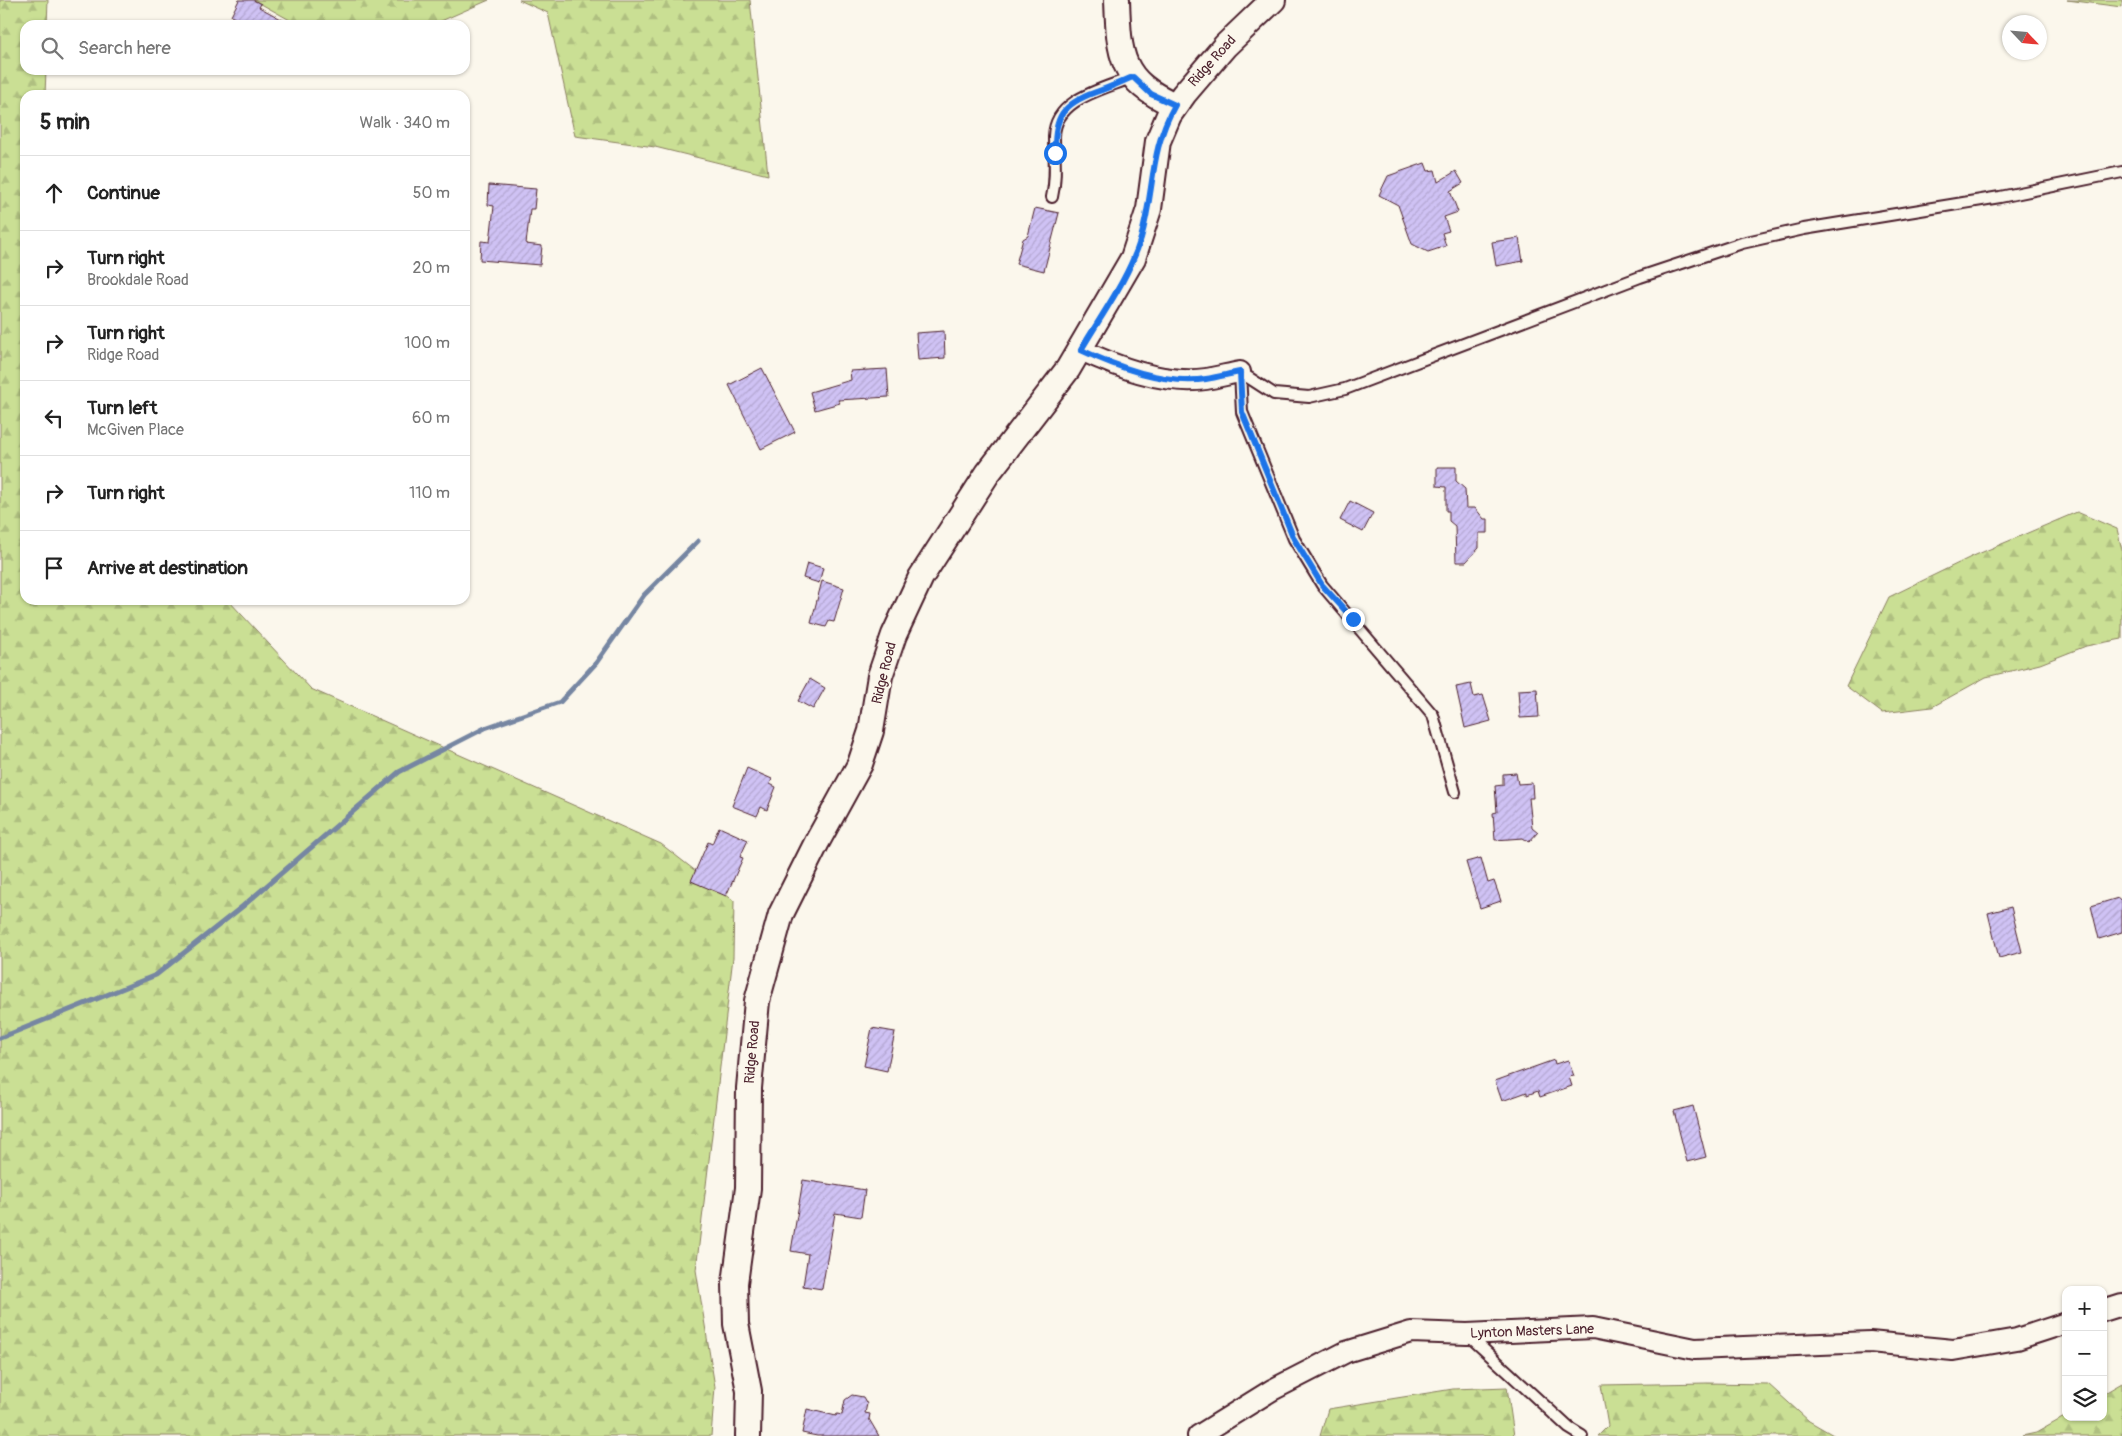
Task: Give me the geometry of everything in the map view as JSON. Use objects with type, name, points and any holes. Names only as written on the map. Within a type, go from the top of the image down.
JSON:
[{"type":"street","points":[[1117,0],[1121,50],[1133,77],[1151,94],[1175,105]]},
{"type":"street","name":"Ridge Road","points":[[748,1436],[749,1392],[736,1324],[735,1283],[748,1188],[749,1088],[756,1001],[781,914],[816,842],[860,764],[870,731],[883,668],[894,635],[921,577],[988,473],[1041,407],[1081,350],[1124,276],[1140,241],[1148,209],[1158,141],[1175,105],[1225,46],[1273,0]]},
{"type":"street","points":[[1081,350],[1105,361],[1158,377],[1205,379],[1240,372]]},
{"type":"street","points":[[2107,1310],[2122,1305]]},
{"type":"street","name":"Lynton Masters Lane","points":[[1198,1436],[1272,1390],[1346,1352],[1411,1332],[1468,1334],[1593,1328],[1695,1349],[1870,1342],[1953,1350],[2016,1339],[2062,1324]]},
{"type":"lane","points":[[1052,197],[1056,176],[1054,133],[1059,118],[1068,105],[1082,96],[1133,77]]},
{"type":"lane","points":[[1240,372],[1274,394],[1309,397],[1346,389],[1640,277],[1742,243],[1804,229],[2000,197],[2122,172]]},
{"type":"lane","points":[[1240,372],[1242,412],[1294,539],[1322,585],[1433,715],[1455,792]]},
{"type":"lane","points":[[1468,1334],[1569,1428],[1582,1436]]},
{"type":"green space","points":[[0,0],[48,0],[47,20],[20,20],[20,75],[46,75],[45,90],[20,90],[20,605],[233,605],[311,689],[661,844],[734,901],[733,957],[696,1270],[715,1387],[711,1436],[0,1436]]},
{"type":"green space","points":[[254,0],[489,0],[443,20],[290,20]]},
{"type":"green space","points":[[519,0],[750,0],[768,175],[655,147],[575,136],[548,13]]},
{"type":"green space","points":[[2067,0],[2122,0],[2122,7]]},
{"type":"green space","points":[[2077,512],[2117,529],[2122,550],[2122,639],[2086,646],[2040,664],[1986,677],[1932,707],[1882,713],[1846,686],[1889,597],[1971,557]]},
{"type":"green space","points":[[2122,1383],[2122,1436],[2022,1436],[2036,1433],[2062,1418],[2062,1421],[2107,1421],[2107,1392]]},
{"type":"green space","points":[[1768,1384],[1809,1421],[1835,1436],[1598,1436],[1608,1426],[1601,1385]]},
{"type":"green space","points":[[1507,1387],[1514,1436],[1320,1436],[1328,1409],[1453,1389]]},
{"type":"building","points":[[239,0],[253,0],[261,4],[259,7],[283,20],[239,20],[231,16]]},
{"type":"building","points":[[1425,163],[1428,171],[1435,170],[1438,182],[1456,171],[1463,183],[1450,191],[1458,212],[1444,217],[1449,231],[1442,233],[1446,246],[1428,252],[1412,244],[1398,205],[1379,195],[1388,176]]},
{"type":"building","points":[[489,185],[536,189],[534,209],[530,209],[526,244],[542,246],[540,265],[480,260],[481,241],[490,242],[494,206],[488,205]]},
{"type":"building","points":[[1035,208],[1059,213],[1044,271],[1016,264],[1023,239],[1028,236]]},
{"type":"building","points":[[1519,238],[1523,261],[1496,266],[1492,242]]},
{"type":"building","points":[[944,331],[945,358],[918,360],[916,333]]},
{"type":"building","points":[[762,368],[795,432],[761,449],[729,385]]},
{"type":"building","points":[[887,369],[889,397],[838,400],[840,403],[815,410],[810,392],[851,380],[850,371]]},
{"type":"building","points":[[1437,467],[1456,467],[1456,481],[1465,489],[1466,508],[1475,508],[1484,519],[1488,519],[1488,533],[1479,533],[1479,548],[1466,562],[1456,562],[1455,526],[1449,521],[1449,511],[1446,511],[1446,487],[1437,486]]},
{"type":"building","points":[[1350,501],[1373,513],[1363,532],[1340,520]]},
{"type":"building","points":[[807,563],[823,568],[819,583],[803,578]]},
{"type":"building","points":[[822,581],[844,588],[834,622],[829,621],[826,627],[811,623]]},
{"type":"building","points":[[810,679],[825,688],[813,709],[798,701]]},
{"type":"building","points":[[1471,684],[1474,697],[1483,695],[1491,721],[1465,728],[1456,687]]},
{"type":"building","points":[[1537,689],[1539,717],[1520,718],[1518,690]]},
{"type":"building","points":[[747,768],[772,779],[770,784],[776,787],[767,810],[761,807],[757,816],[732,806]]},
{"type":"building","points":[[1516,773],[1518,784],[1532,783],[1533,798],[1529,798],[1532,827],[1538,832],[1529,842],[1523,838],[1495,840],[1493,813],[1497,812],[1495,786],[1503,785],[1503,774]]},
{"type":"building","points":[[719,827],[748,840],[740,857],[743,858],[726,896],[691,881],[708,842],[712,844]]},
{"type":"building","points":[[1481,858],[1488,883],[1494,881],[1501,901],[1480,908],[1466,862]]},
{"type":"building","points":[[2118,898],[2122,900],[2122,932],[2099,939],[2091,906]]},
{"type":"building","points":[[2011,907],[2022,952],[1999,958],[1988,913]]},
{"type":"building","points":[[872,1028],[895,1032],[887,1071],[864,1066]]},
{"type":"building","points":[[1554,1060],[1555,1064],[1568,1060],[1574,1076],[1569,1077],[1572,1086],[1540,1097],[1538,1091],[1527,1095],[1527,1092],[1502,1101],[1495,1081]]},
{"type":"building","points":[[1693,1106],[1706,1157],[1687,1162],[1674,1111]]},
{"type":"building","points":[[803,1180],[865,1190],[861,1217],[835,1213],[822,1289],[803,1286],[808,1254],[791,1251]]},
{"type":"building","points":[[852,1395],[863,1397],[867,1404],[865,1413],[870,1414],[869,1419],[879,1436],[817,1436],[802,1433],[807,1409],[836,1416],[837,1414],[842,1415],[845,1400]]},
{"type":"waterway","points":[[0,1038],[156,975],[243,906],[399,772],[485,728],[560,702],[596,663],[644,595],[698,541]]},
{"type":"route","points":[[1055,153],[1054,133],[1059,118],[1068,105],[1082,96],[1133,77],[1151,94],[1175,105],[1158,141],[1148,209],[1140,241],[1124,276],[1081,350],[1105,361],[1158,377],[1205,379],[1240,372],[1242,412],[1294,539],[1322,585],[1353,619]]}]
